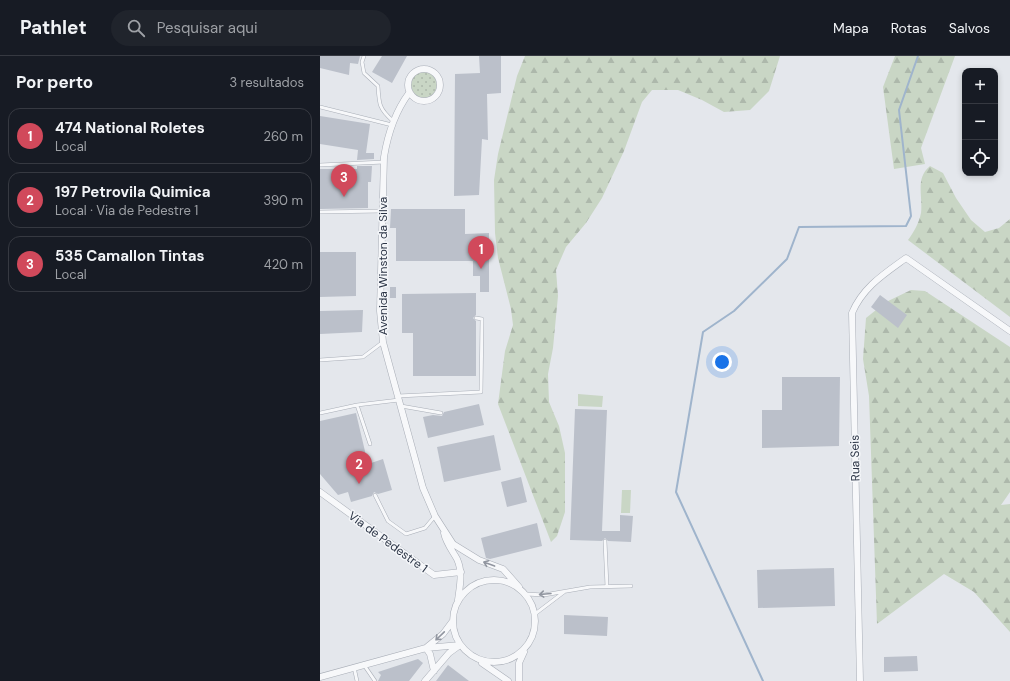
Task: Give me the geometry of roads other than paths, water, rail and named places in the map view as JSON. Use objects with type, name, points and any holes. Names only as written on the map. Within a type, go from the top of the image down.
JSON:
[{"type":"street","name":"Avenida Winston da Silva","points":[[409,93],[417,101],[428,101],[437,95],[440,85],[439,79],[432,71],[428,69],[417,70],[409,77],[407,82],[409,93],[392,123],[387,139],[384,162],[380,311],[382,342],[423,488],[435,516],[443,530]]},
{"type":"street","name":"Rua Seis","points":[[860,681],[852,313],[860,297],[870,285],[906,258],[1010,331]]},
{"type":"street","name":"Via de Pedestre 1","points":[[320,492],[434,575],[461,572]]},
{"type":"street","points":[[443,530],[445,541],[457,559],[461,572],[458,600],[452,622],[454,634],[460,645],[467,653],[508,681]]},
{"type":"street","points":[[443,530],[453,544],[479,560],[503,569],[526,594],[536,614],[533,635],[519,663],[519,681]]},
{"type":"street","points":[[458,600],[467,589],[479,582],[493,579],[507,581],[519,587]]},
{"type":"street","points":[[426,648],[439,638],[452,622]]},
{"type":"street","points":[[320,677],[426,648],[460,645]]},
{"type":"street","points":[[425,681],[449,653],[460,645]]},
{"type":"street","points":[[477,659],[499,662],[519,654],[527,646]]},
{"type":"street","points":[[426,648],[430,654],[434,671]]},
{"type":"lane","points":[[364,56],[362,62],[364,73],[378,86],[380,104],[383,112],[392,123]]},
{"type":"lane","points":[[320,108],[392,123]]},
{"type":"lane","points":[[320,165],[384,162]]},
{"type":"lane","points":[[320,212],[383,211]]},
{"type":"lane","points":[[320,414],[357,405],[481,392],[482,319],[476,318]]},
{"type":"lane","points":[[320,360],[363,357],[382,342]]},
{"type":"lane","points":[[399,400],[441,413]]},
{"type":"lane","points":[[357,405],[370,444]]},
{"type":"lane","points":[[375,495],[388,521],[406,534],[425,528],[435,516]]},
{"type":"lane","points":[[605,541],[607,587]]},
{"type":"lane","points":[[526,594],[544,595],[590,587],[631,586]]},
{"type":"lane","points":[[536,614],[565,591]]},
{"type":"lane","points":[[364,665],[375,681]]},
{"type":"lane","points":[[354,668],[357,681]]},
{"type":"waterway","points":[[763,681],[676,492],[703,332],[734,311],[787,259],[799,227],[906,226],[911,216],[899,110],[918,56]]},
{"type":"place","name":"535 Camallon Tintas","points":[[344,197]]},
{"type":"place","name":"474 National Roletes","points":[[481,269]]},
{"type":"place","name":"197 Petrovila Quimica","points":[[359,484]]}]
